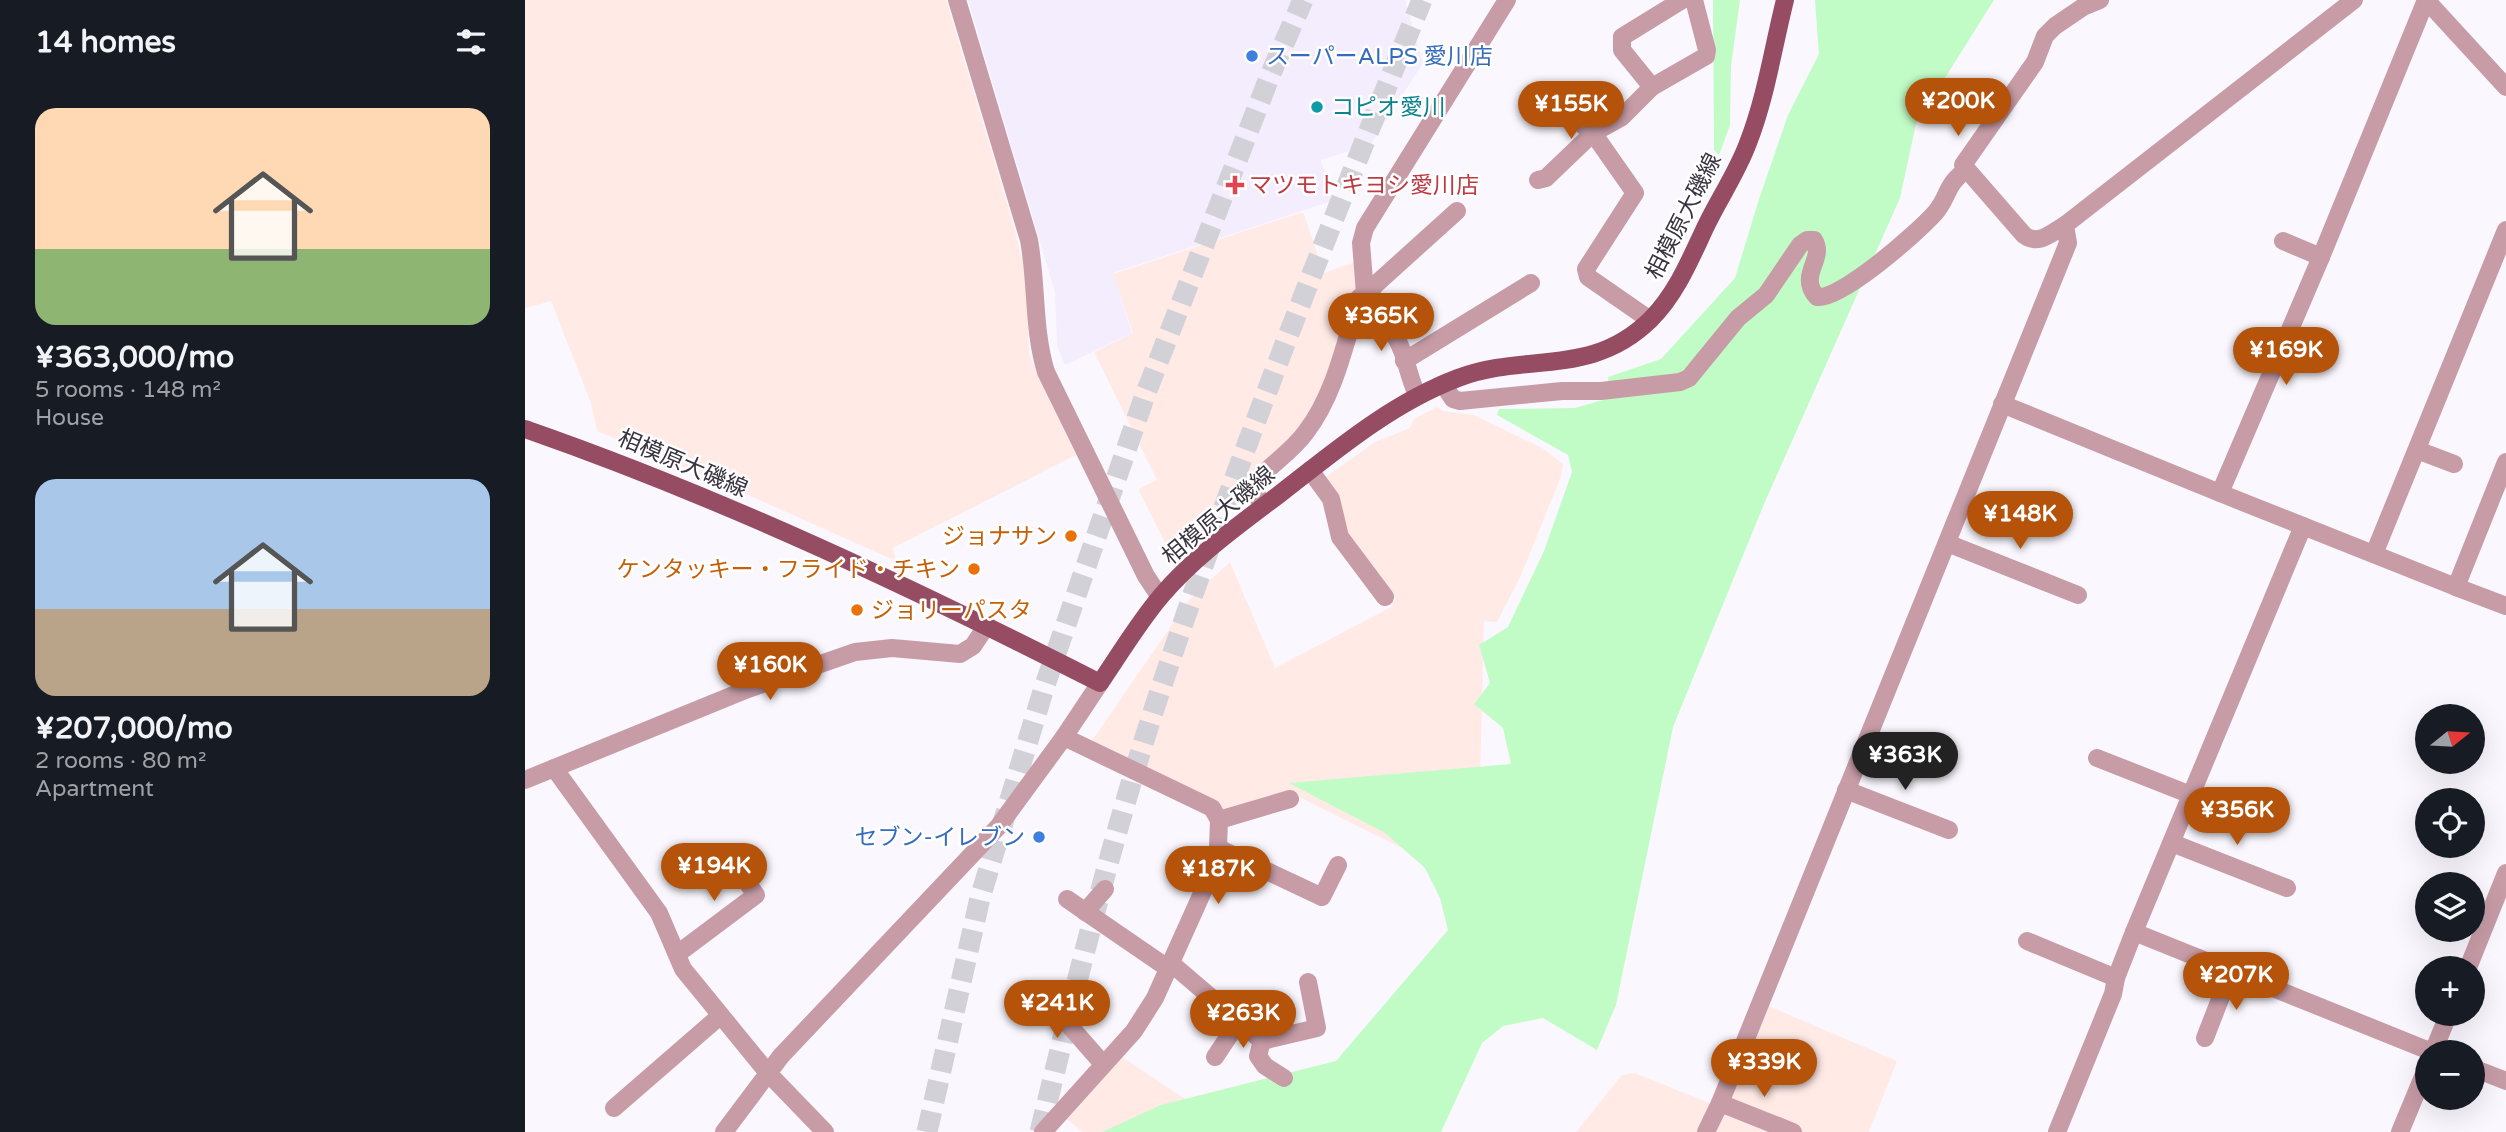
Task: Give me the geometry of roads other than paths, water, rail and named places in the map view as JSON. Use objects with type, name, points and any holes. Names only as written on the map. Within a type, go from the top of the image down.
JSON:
[{"type":"main road","name":"相模原大磯線","points":[[525,429],[598,454],[797,537],[987,625],[1100,683],[1160,597],[1201,555],[1310,470],[1417,395],[1461,377],[1501,366],[1559,363],[1581,358],[1606,349],[1650,320],[1667,301],[1680,279],[1748,145],[1768,84],[1785,0]]},
{"type":"street","points":[[957,0],[1029,240],[1035,273],[1039,350],[1046,372],[1140,564],[1160,597]]},
{"type":"street","points":[[1417,395],[1408,376],[1403,354],[1389,325],[1374,300],[1367,294],[1361,243],[1365,228],[1507,0]]},
{"type":"street","points":[[1652,87],[1622,50],[1622,37],[1682,0]]},
{"type":"street","points":[[1538,180],[1546,178],[1593,133],[1622,117],[1652,87],[1706,56],[1707,50],[1694,0]]},
{"type":"street","points":[[2099,0],[2083,7],[2055,26],[2045,37],[2035,61],[1963,165],[2032,240],[2039,240],[2065,225],[2183,144],[2354,0]]},
{"type":"street","points":[[2220,493],[2426,1],[2506,87]]},
{"type":"street","points":[[1574,114],[1588,131],[1593,133],[1635,193],[1623,225],[1585,269],[1588,277],[1650,320]]},
{"type":"street","points":[[1443,384],[1453,399],[1460,401],[1562,391],[1601,391],[1680,382],[1689,378],[1738,318],[1766,295],[1800,245],[1807,240],[1814,240],[1817,251],[1809,278],[1810,286],[1817,297],[1832,296],[1886,258],[1936,212],[1953,179],[1966,170]]},
{"type":"street","points":[[1262,507],[1252,485],[1288,453],[1321,409],[1359,298],[1367,294],[1457,211]]},
{"type":"street","points":[[1706,1132],[2069,243],[2065,225]]},
{"type":"street","points":[[2374,554],[2506,230]]},
{"type":"street","points":[[2283,241],[2321,257]]},
{"type":"street","points":[[1405,361],[1501,293],[1531,283]]},
{"type":"street","points":[[2002,404],[2506,606]]},
{"type":"street","points":[[2417,450],[2454,464]]},
{"type":"street","points":[[2456,587],[2506,462]]},
{"type":"street","points":[[1310,470],[1331,499],[1340,537],[1385,597]]},
{"type":"street","points":[[2057,1132],[2113,994],[2116,978],[2134,932],[2303,526]]},
{"type":"street","points":[[1947,543],[2021,565],[2078,595]]},
{"type":"street","points":[[525,780],[748,689],[855,652],[892,648],[960,654],[973,646],[987,625]]},
{"type":"street","points":[[724,1132],[768,1073],[808,1026],[998,827],[1100,683]]},
{"type":"street","points":[[1043,1132],[1134,1031],[1155,998],[1204,889],[1218,848],[1219,820],[1212,808],[1064,737]]},
{"type":"street","points":[[2097,758],[2191,795]]},
{"type":"street","points":[[554,768],[659,912],[683,969],[768,1073],[825,1132]]},
{"type":"street","points":[[1846,790],[1941,822]]},
{"type":"street","points":[[1219,820],[1290,799]]},
{"type":"street","points":[[2172,842],[2269,873],[2287,888]]},
{"type":"street","points":[[1218,848],[1319,905],[1338,865]]},
{"type":"street","points":[[676,952],[684,949],[756,895],[727,854]]},
{"type":"street","points":[[2472,956],[2506,873]]},
{"type":"street","points":[[1085,912],[1105,890]]},
{"type":"street","points":[[1067,899],[1170,966],[1262,1041],[1319,1034],[1308,982]]},
{"type":"street","points":[[2134,932],[2231,971],[2322,999],[2415,1043]]},
{"type":"street","points":[[2027,941],[2116,978]]},
{"type":"street","points":[[2204,1038],[2231,971]]},
{"type":"street","points":[[1040,992],[1104,1064]]},
{"type":"street","points":[[614,1108],[720,1016]]},
{"type":"street","points":[[1216,1057],[1239,1021]]},
{"type":"street","points":[[1262,1041],[1258,1056],[1265,1066],[1284,1078]]},
{"type":"street","points":[[2485,1073],[2506,1081]]},
{"type":"street","points":[[2400,1132],[2415,1096]]},
{"type":"street","points":[[1720,1103],[1793,1132]]},
{"type":"tunnel","points":[[927,1132],[980,898],[1044,688],[1144,398],[1271,73],[1303,0]]},
{"type":"tunnel","points":[[1040,1132],[1108,863],[1139,756],[1186,614],[1283,349],[1422,0]]},
{"type":"place","name":"スーパーALPS 愛川店","points":[[1252,56]]},
{"type":"place","name":"コピオ愛川","points":[[1317,107]]},
{"type":"place","name":"マツモトキヨシ愛川店","points":[[1235,185]]},
{"type":"place","name":"ジョナサン","points":[[1071,536]]},
{"type":"place","name":"ケンタッキー・フライド・チキン","points":[[974,569]]},
{"type":"place","name":"ジョリーパスタ","points":[[857,610]]},
{"type":"place","name":"セブン-イレブン","points":[[1039,837]]}]
